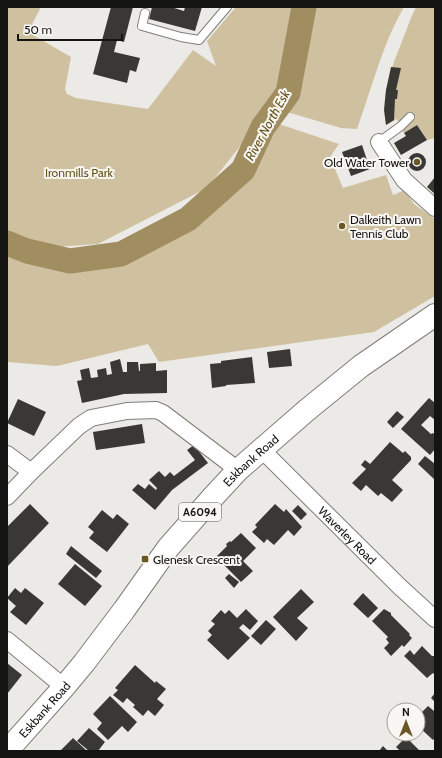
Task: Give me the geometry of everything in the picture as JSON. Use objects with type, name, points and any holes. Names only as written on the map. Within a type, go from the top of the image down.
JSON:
[{"type":"main road","name":"Eskbank Road","points":[[7,751],[64,687],[124,610],[168,548],[238,470],[306,410],[361,366],[435,315]]},
{"type":"street","points":[[379,142],[404,180],[435,208]]},
{"type":"street","points":[[7,497],[79,426],[91,418],[127,411],[156,410],[164,412],[238,470]]},
{"type":"street","name":"Waverley Road","points":[[261,449],[399,586],[435,619]]},
{"type":"street","points":[[7,454],[31,472]]},
{"type":"street","points":[[7,640],[64,687]]},
{"type":"lane","points":[[145,13],[142,26],[181,37],[199,40],[226,7]]},
{"type":"lane","points":[[379,142],[410,118]]},
{"type":"green space","name":"Ironmills Park","points":[[7,7],[41,7],[28,32],[71,57],[65,89],[67,94],[76,98],[148,109],[193,50],[216,66],[207,41],[236,7],[404,7],[383,51],[357,129],[341,128],[267,106],[253,130],[207,188],[98,244],[54,247],[7,231]]},
{"type":"green space","points":[[416,7],[435,7],[435,138],[427,140],[417,125],[404,133],[397,119],[386,125],[385,114],[386,93],[390,74]]},
{"type":"green space","points":[[276,123],[339,144],[330,157],[343,188],[386,175],[393,195],[405,190],[414,204],[435,219],[435,296],[374,332],[159,362],[148,344],[57,366],[7,362],[7,251],[18,258],[75,267],[118,262],[158,245],[212,212],[251,168]]},
{"type":"building","points":[[111,7],[133,7],[124,42],[117,40],[114,52],[140,58],[136,72],[130,70],[127,83],[93,74]]},
{"type":"building","points":[[152,7],[171,7],[184,11],[185,7],[202,7],[195,31],[149,19]]},
{"type":"building","points":[[391,67],[401,68],[396,90],[398,90],[397,99],[395,99],[394,120],[386,125],[384,110],[386,90]]},
{"type":"building","points":[[417,125],[427,140],[401,155],[394,143],[406,136],[404,133]]},
{"type":"building","points":[[362,145],[370,169],[351,176],[342,152]]},
{"type":"building","name":"Old Water Tower","points":[[417,153],[423,156],[426,162],[423,168],[417,171],[411,168],[408,162],[411,156]]},
{"type":"building","points":[[435,177],[435,194],[427,187]]},
{"type":"building","points":[[290,349],[292,366],[269,368],[267,352]]},
{"type":"building","points":[[252,357],[255,383],[226,385],[212,388],[210,364]]},
{"type":"building","points":[[120,359],[123,372],[127,372],[127,362],[138,362],[139,371],[140,364],[156,363],[156,371],[167,370],[167,393],[124,394],[82,403],[77,381],[82,380],[80,370],[89,368],[91,378],[98,377],[97,370],[106,368],[107,375],[112,374],[110,362]]},
{"type":"building","points":[[429,398],[435,403],[435,420],[430,416],[421,425],[431,434],[433,433],[435,435],[435,449],[430,455],[401,429]]},
{"type":"building","points":[[18,399],[46,412],[34,436],[7,423]]},
{"type":"building","points":[[397,411],[404,417],[393,428],[387,422]]},
{"type":"building","points":[[142,424],[145,443],[96,450],[93,432]]},
{"type":"building","points":[[390,442],[403,453],[405,451],[411,457],[411,460],[392,480],[403,490],[392,502],[381,493],[378,496],[366,485],[361,491],[352,483],[366,469],[361,465],[365,460],[370,464]]},
{"type":"building","points":[[194,445],[208,463],[172,490],[155,510],[132,490],[138,484],[145,489],[149,484],[156,490],[157,488],[149,480],[159,471],[165,477],[170,472],[174,476],[195,460],[187,450]]},
{"type":"building","points":[[425,456],[435,464],[435,480],[418,464]]},
{"type":"building","points":[[30,504],[49,523],[7,567],[7,527]]},
{"type":"building","points":[[275,504],[284,512],[286,509],[302,527],[294,536],[288,530],[274,545],[267,539],[264,543],[252,532],[257,527],[255,525]]},
{"type":"building","points":[[298,505],[307,514],[301,520],[292,511]]},
{"type":"building","points":[[102,510],[113,519],[117,514],[129,524],[107,552],[89,538],[94,532],[88,527]]},
{"type":"building","points":[[241,533],[256,548],[243,561],[253,571],[241,582],[216,557],[227,546],[226,544],[230,541],[231,542]]},
{"type":"building","points":[[71,546],[102,571],[96,578],[66,554]]},
{"type":"building","points":[[75,564],[102,586],[85,606],[58,584]]},
{"type":"building","points":[[229,574],[239,582],[234,588],[225,578]]},
{"type":"building","points":[[15,588],[21,593],[25,588],[44,603],[26,625],[10,612],[16,606],[7,598]]},
{"type":"building","points":[[301,589],[314,602],[297,618],[308,628],[296,641],[273,617]]},
{"type":"building","points":[[363,593],[378,608],[368,618],[353,604]]},
{"type":"building","points":[[246,609],[258,621],[250,630],[243,624],[239,628],[250,638],[228,660],[207,640],[212,635],[208,631],[215,624],[211,621],[221,610],[225,614],[229,610],[237,618]]},
{"type":"building","points":[[384,609],[391,613],[391,615],[410,634],[409,635],[412,638],[404,647],[402,645],[391,656],[384,648],[389,643],[386,639],[388,637],[372,621]]},
{"type":"building","points":[[266,620],[276,629],[261,645],[251,636]]},
{"type":"building","points":[[422,646],[432,656],[435,656],[435,675],[433,673],[427,678],[404,656],[410,650],[414,655]]},
{"type":"building","points":[[7,663],[22,675],[7,694]]},
{"type":"building","points":[[135,665],[155,683],[156,681],[166,689],[157,699],[164,705],[155,716],[148,710],[143,716],[133,707],[135,705],[127,698],[123,703],[113,695],[118,690],[115,688]]},
{"type":"building","points":[[435,693],[435,702],[431,698]]},
{"type":"building","points":[[110,696],[137,722],[128,732],[122,726],[108,740],[97,729],[102,723],[93,714]]},
{"type":"building","points":[[428,706],[434,711],[435,710],[435,738],[433,740],[426,734],[426,708]]},
{"type":"building","points":[[89,728],[105,742],[98,751],[89,751],[77,741]]},
{"type":"building","points":[[73,738],[87,751],[60,751]]},
{"type":"building","points":[[401,742],[411,742],[420,751],[400,751],[396,747]]},
{"type":"building","points":[[383,746],[388,751],[379,751]]},
{"type":"waterway","name":"River North Esk","points":[[7,243],[27,251],[70,261],[121,254],[188,219],[243,170],[263,127],[288,93],[304,7]]},
{"type":"place","name":"Old Water Tower","points":[[417,162]]},
{"type":"place","name":"Dalkeith Lawn Tennis Club","points":[[342,226]]},
{"type":"place","name":"Glenesk Crescent","points":[[145,559]]}]
